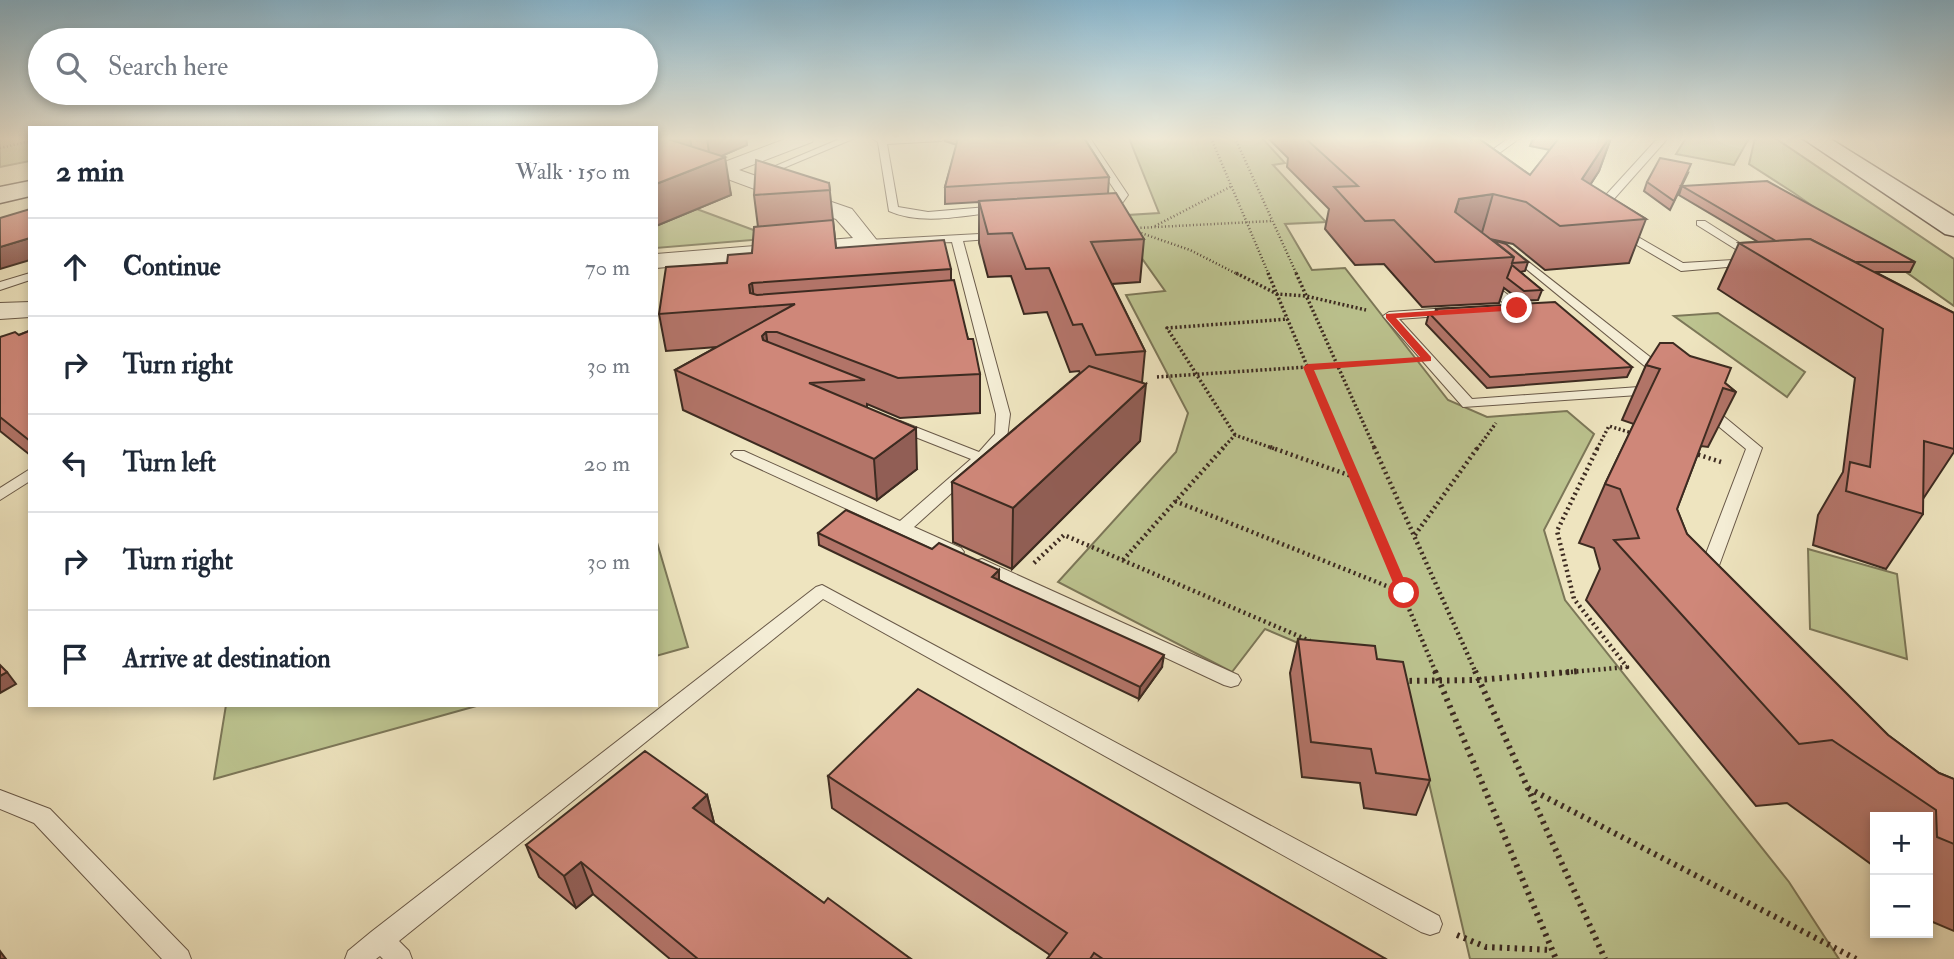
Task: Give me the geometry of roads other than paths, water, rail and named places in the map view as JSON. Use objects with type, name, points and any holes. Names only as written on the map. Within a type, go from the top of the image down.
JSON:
[{"type":"street","points":[[756,183],[844,214],[868,243]]},
{"type":"street","points":[[1883,183],[1954,228]]},
{"type":"street","points":[[0,195],[28,188]]},
{"type":"street","points":[[658,261],[868,243]]},
{"type":"street","points":[[0,311],[28,309]]},
{"type":"lane","points":[[887,183],[892,209],[897,212],[920,214],[1016,208]]},
{"type":"lane","points":[[1085,203],[1119,200],[1123,195],[1115,183]]},
{"type":"lane","points":[[1624,183],[1602,209],[1606,223],[1681,267],[1762,261],[1701,223]]},
{"type":"lane","points":[[868,243],[1009,235]]},
{"type":"lane","points":[[902,527],[982,458],[1002,435],[1003,414],[969,309],[957,238]]},
{"type":"lane","points":[[1501,245],[1679,391],[1754,448],[1709,572],[1727,591]]},
{"type":"lane","points":[[1470,268],[1522,307],[1491,310]]},
{"type":"lane","points":[[0,286],[28,277]]},
{"type":"lane","points":[[1552,306],[1576,304]]},
{"type":"lane","points":[[1466,311],[1389,316],[1468,404],[1679,391]]},
{"type":"lane","points":[[879,417],[982,458]]},
{"type":"lane","points":[[739,454],[1231,680]]},
{"type":"lane","points":[[0,495],[28,475]]},
{"type":"lane","points":[[357,959],[822,591],[1430,924]]},
{"type":"lane","points":[[0,799],[43,816],[179,959]]},
{"type":"lane","points":[[380,940],[400,959]]}]
